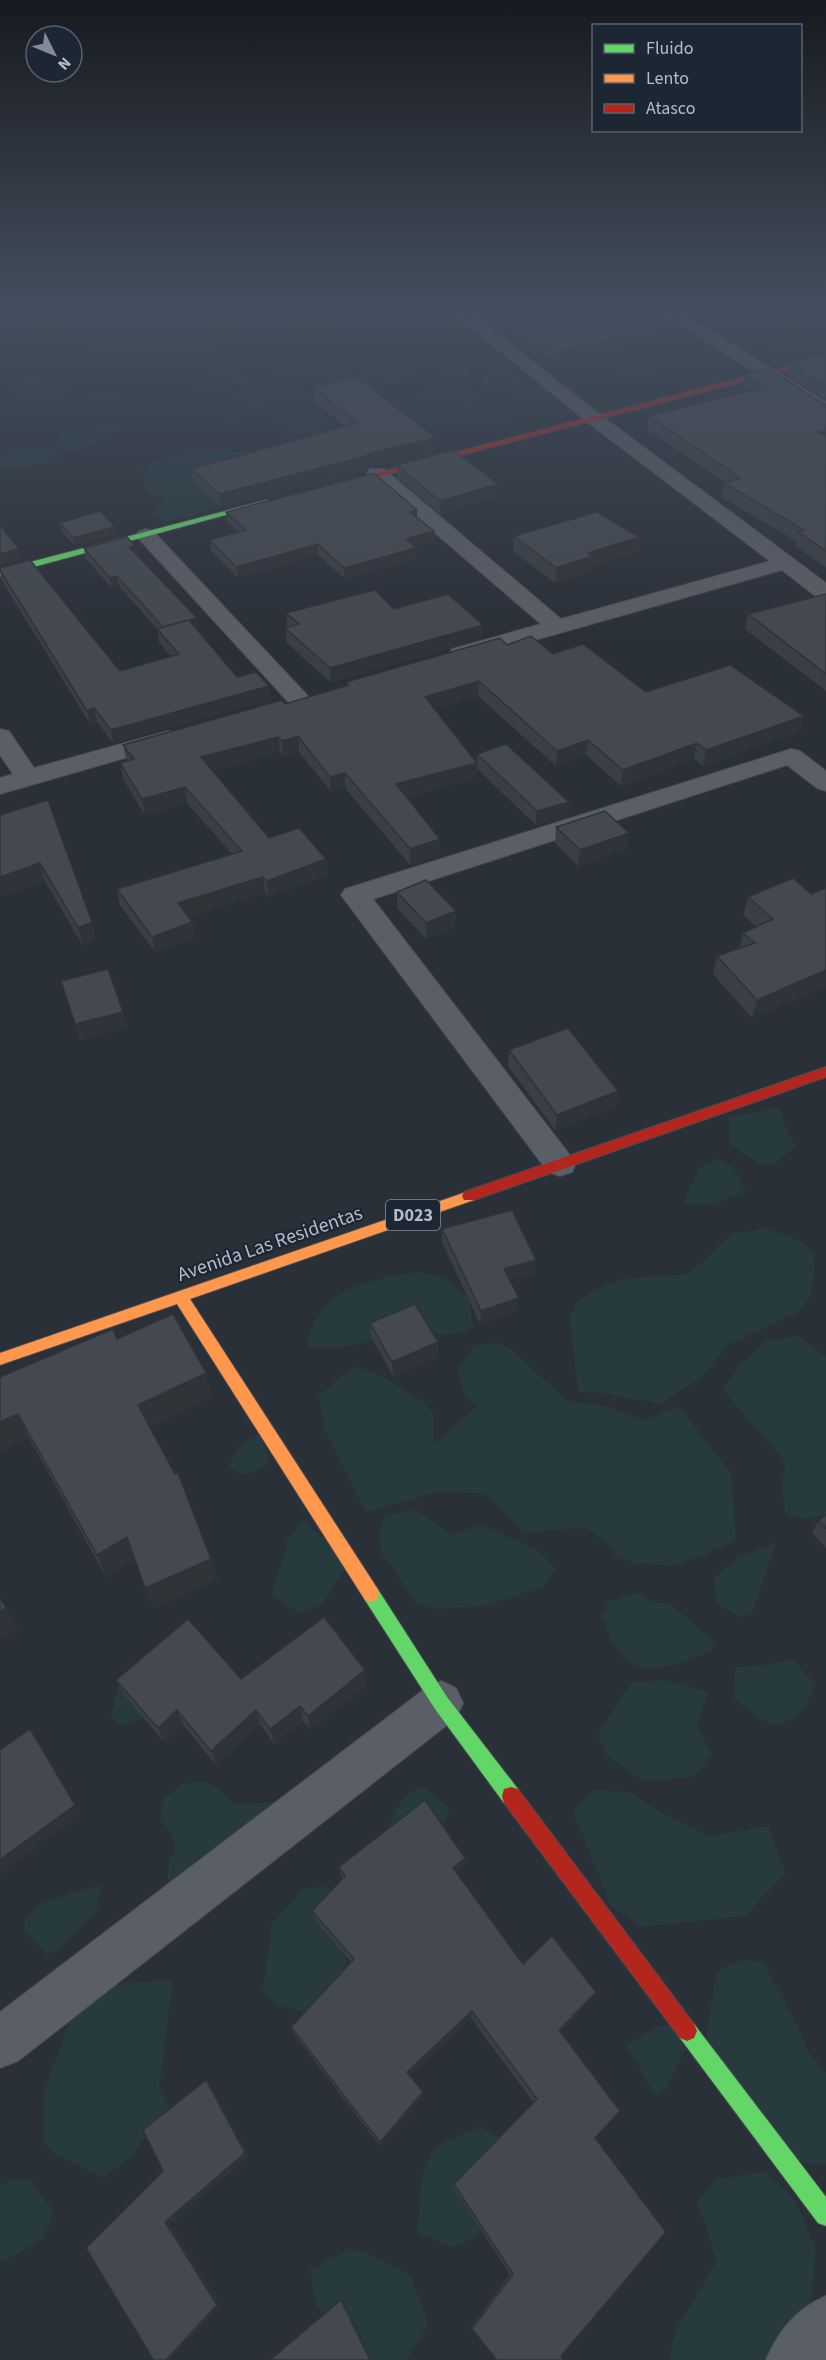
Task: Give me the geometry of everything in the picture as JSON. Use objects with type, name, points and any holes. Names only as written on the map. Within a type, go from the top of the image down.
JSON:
[{"type":"street","points":[[320,489],[591,417]]},
{"type":"street","points":[[592,417],[826,593]]},
{"type":"street","points":[[377,473],[557,627]]},
{"type":"street","points":[[0,573],[285,498]]},
{"type":"street","points":[[146,535],[299,700]]},
{"type":"street","points":[[434,662],[784,562]]},
{"type":"street","points":[[276,706],[321,694]]},
{"type":"street","points":[[0,786],[186,733]]},
{"type":"street","points":[[0,736],[28,778]]},
{"type":"street","points":[[560,1163],[355,895],[791,756],[826,783]]},
{"type":"street","name":"Avenida Las Residentas","points":[[0,1359],[826,1072]]},
{"type":"street","points":[[180,1296],[441,1703],[826,2215]]},
{"type":"street","points":[[0,2043],[441,1703]]},
{"type":"street","points":[[795,2360],[826,2324]]},
{"type":"green space","points":[[218,417],[240,417],[235,423]]},
{"type":"green space","points":[[276,417],[324,417],[324,419],[321,429],[313,433],[286,434],[277,422]]},
{"type":"green space","points":[[398,417],[520,417],[493,426],[456,425],[435,420],[406,425]]},
{"type":"green space","points":[[118,421],[124,425],[84,449],[67,450],[53,442],[70,431],[90,428],[102,422]]},
{"type":"green space","points":[[53,445],[63,453],[55,463],[0,469],[0,456],[23,447]]},
{"type":"green space","points":[[194,451],[261,452],[221,506],[188,517],[163,522],[153,517],[152,512],[164,501],[162,497],[147,492],[140,469],[155,460]]},
{"type":"green space","points":[[779,1108],[785,1126],[796,1146],[774,1164],[761,1165],[729,1143],[729,1117]]},
{"type":"green space","points":[[719,1159],[733,1167],[745,1192],[723,1201],[706,1204],[683,1202],[699,1169]]},
{"type":"green space","points":[[766,1228],[801,1241],[814,1252],[811,1294],[799,1312],[727,1345],[702,1377],[660,1404],[604,1393],[578,1392],[570,1317],[576,1303],[591,1292],[623,1279],[689,1274],[732,1234]]},
{"type":"green space","points":[[419,1272],[446,1278],[469,1298],[473,1328],[443,1334],[414,1326],[372,1341],[344,1347],[307,1347],[313,1327],[322,1311],[334,1299],[364,1283]]},
{"type":"green space","points":[[799,1336],[826,1357],[826,1515],[804,1519],[785,1512],[782,1486],[785,1461],[723,1390],[738,1367],[765,1342]]},
{"type":"green space","points":[[499,1343],[511,1349],[566,1400],[613,1408],[644,1420],[679,1407],[731,1473],[736,1539],[706,1554],[670,1566],[635,1563],[617,1557],[607,1543],[587,1528],[524,1532],[485,1494],[439,1491],[366,1512],[325,1431],[319,1396],[352,1367],[371,1370],[421,1400],[433,1413],[433,1445],[477,1406],[466,1397],[457,1372],[473,1345]]},
{"type":"green space","points":[[260,1434],[270,1463],[250,1474],[240,1474],[229,1466],[235,1454],[240,1446]]},
{"type":"green space","points":[[416,1510],[453,1536],[480,1524],[536,1550],[556,1568],[543,1587],[481,1606],[436,1609],[414,1602],[394,1568],[382,1555],[379,1531],[386,1515]]},
{"type":"green space","points":[[303,1521],[350,1561],[322,1604],[300,1613],[272,1596],[288,1539]]},
{"type":"green space","points":[[776,1543],[752,1612],[740,1617],[716,1603],[714,1578],[736,1559]]},
{"type":"green space","points":[[636,1593],[653,1602],[671,1604],[713,1641],[712,1651],[679,1663],[655,1668],[632,1664],[619,1653],[600,1616],[608,1602]]},
{"type":"green space","points":[[793,1659],[815,1685],[804,1706],[795,1716],[774,1725],[754,1714],[734,1697],[735,1667],[768,1665]]},
{"type":"green space","points":[[665,1680],[708,1692],[697,1728],[712,1754],[694,1777],[642,1781],[606,1754],[598,1734],[632,1682]]},
{"type":"green space","points":[[119,1684],[144,1717],[119,1726],[111,1716]]},
{"type":"green space","points":[[204,1781],[221,1790],[234,1805],[302,1800],[210,1890],[183,1933],[172,1909],[169,1892],[169,1863],[175,1847],[169,1830],[160,1820],[164,1799],[182,1784]]},
{"type":"green space","points":[[423,1787],[450,1809],[435,1843],[381,1848],[400,1803],[406,1796]]},
{"type":"green space","points":[[594,1789],[631,1793],[661,1813],[709,1836],[769,1826],[785,1873],[745,1916],[642,1927],[611,1906],[573,1811]]},
{"type":"green space","points":[[102,1885],[96,1910],[68,1941],[48,1955],[24,1929],[25,1920],[42,1902]]},
{"type":"green space","points":[[325,1886],[348,1899],[336,1934],[346,1960],[347,2008],[333,2019],[278,2005],[263,1991],[272,1924],[304,1889]]},
{"type":"green space","points":[[743,1960],[764,1963],[805,2041],[807,2050],[826,2073],[826,2163],[822,2165],[785,2158],[706,2040],[716,1975],[723,1968]]},
{"type":"green space","points":[[173,1980],[159,2088],[169,2107],[130,2157],[103,2178],[53,2153],[43,2140],[44,2092],[71,2018],[93,1985]]},
{"type":"green space","points":[[698,2024],[666,2090],[656,2096],[626,2046],[658,2026]]},
{"type":"green space","points":[[480,2127],[507,2142],[510,2189],[474,2239],[451,2247],[417,2232],[423,2173],[434,2147]]},
{"type":"green space","points":[[765,2172],[795,2200],[816,2249],[806,2360],[669,2360],[675,2332],[716,2263],[708,2231],[696,2204],[717,2179]]},
{"type":"green space","points":[[12,2181],[31,2181],[54,2213],[42,2239],[3,2262],[0,2260],[0,2184]]},
{"type":"green space","points":[[350,2249],[376,2257],[410,2275],[428,2324],[407,2360],[360,2360],[317,2307],[310,2270]]},
{"type":"building","points":[[350,417],[409,417],[436,438],[370,453],[366,456],[219,494],[192,469],[357,423]]},
{"type":"building","points":[[651,417],[826,417],[826,430],[818,432],[826,436],[826,551],[798,532],[804,530],[724,483],[741,478]]},
{"type":"building","points":[[453,450],[498,484],[440,501],[397,465]]},
{"type":"building","points":[[374,473],[417,510],[410,512],[434,531],[406,539],[416,548],[344,568],[318,544],[236,567],[210,540],[246,530],[226,512]]},
{"type":"building","points":[[100,511],[115,527],[73,538],[60,523]]},
{"type":"building","points":[[597,512],[639,537],[588,553],[593,556],[556,568],[514,536]]},
{"type":"building","points":[[0,525],[19,549],[0,554]]},
{"type":"building","points":[[127,537],[135,546],[129,547],[197,618],[163,627],[117,576],[110,578],[84,548]]},
{"type":"building","points":[[30,560],[120,671],[179,654],[157,629],[189,620],[237,677],[256,672],[269,686],[111,730],[94,708],[87,711],[0,570],[0,568]]},
{"type":"building","points":[[375,590],[394,609],[448,594],[483,625],[330,668],[285,628],[299,624],[286,613]]},
{"type":"building","points":[[826,594],[826,674],[748,614]]},
{"type":"building","points":[[531,636],[553,654],[583,644],[646,692],[730,665],[804,716],[706,750],[697,743],[623,770],[588,740],[557,751],[479,681],[425,697],[477,763],[396,784],[440,839],[410,849],[345,773],[330,777],[298,736],[282,741],[278,737],[201,757],[269,838],[299,828],[326,859],[267,881],[263,877],[178,903],[192,922],[152,937],[117,889],[242,851],[185,787],[142,799],[120,763],[134,759],[123,745],[282,700],[285,704],[349,685],[346,682],[500,638],[507,645]]},
{"type":"building","points":[[506,744],[569,802],[537,811],[477,754]]},
{"type":"building","points":[[48,800],[92,922],[78,928],[40,863],[0,877],[0,815]]},
{"type":"building","points":[[605,811],[629,833],[580,850],[556,827]]},
{"type":"building","points":[[793,878],[811,894],[826,888],[826,970],[757,1000],[717,956],[755,943],[743,933],[773,919],[748,897]]},
{"type":"building","points":[[426,880],[456,911],[426,923],[397,892]]},
{"type":"building","points":[[108,969],[123,1012],[75,1024],[61,981]]},
{"type":"building","points":[[568,1028],[618,1091],[557,1115],[509,1050]]},
{"type":"building","points":[[512,1210],[536,1260],[504,1269],[519,1298],[481,1311],[442,1229]]},
{"type":"building","points":[[415,1304],[438,1342],[392,1362],[370,1323]]},
{"type":"building","points":[[173,1314],[206,1373],[138,1405],[175,1474],[178,1473],[211,1559],[145,1588],[127,1537],[97,1555],[18,1414],[0,1422],[0,1377],[113,1329],[117,1339]]},
{"type":"building","points":[[826,1515],[826,1528],[819,1520]]},
{"type":"building","points":[[0,1597],[6,1608],[0,1612]]},
{"type":"building","points":[[324,1617],[365,1670],[308,1716],[300,1706],[270,1729],[256,1710],[211,1751],[177,1710],[158,1728],[116,1680],[188,1619],[241,1679]]},
{"type":"building","points":[[30,1729],[75,1805],[0,1860],[0,1750]]},
{"type":"building","points":[[425,1800],[465,1858],[453,1868],[523,1964],[552,1936],[596,1992],[559,2030],[620,2111],[595,2138],[666,2232],[561,2356],[564,2360],[497,2360],[472,2329],[513,2274],[454,2184],[537,2099],[472,2011],[407,2072],[423,2092],[380,2142],[291,2027],[354,1959],[312,1911],[345,1876],[339,1867]]},
{"type":"building","points":[[206,2080],[245,2153],[165,2222],[217,2305],[166,2360],[152,2360],[86,2248],[163,2171],[143,2130]]},
{"type":"building","points":[[341,2300],[370,2360],[270,2360]]},
{"type":"traffic: fast","points":[[0,573],[270,502]]},
{"type":"traffic: fast","points":[[371,1594],[441,1703],[511,1796]]},
{"type":"traffic: fast","points":[[687,2031],[826,2215]]},
{"type":"traffic: slow","points":[[0,1359],[469,1196]]},
{"type":"traffic: slow","points":[[180,1296],[371,1594]]},
{"type":"traffic: jam","points":[[331,486],[597,417]]},
{"type":"traffic: jam","points":[[469,1196],[826,1072]]},
{"type":"traffic: jam","points":[[511,1796],[687,2031]]}]
